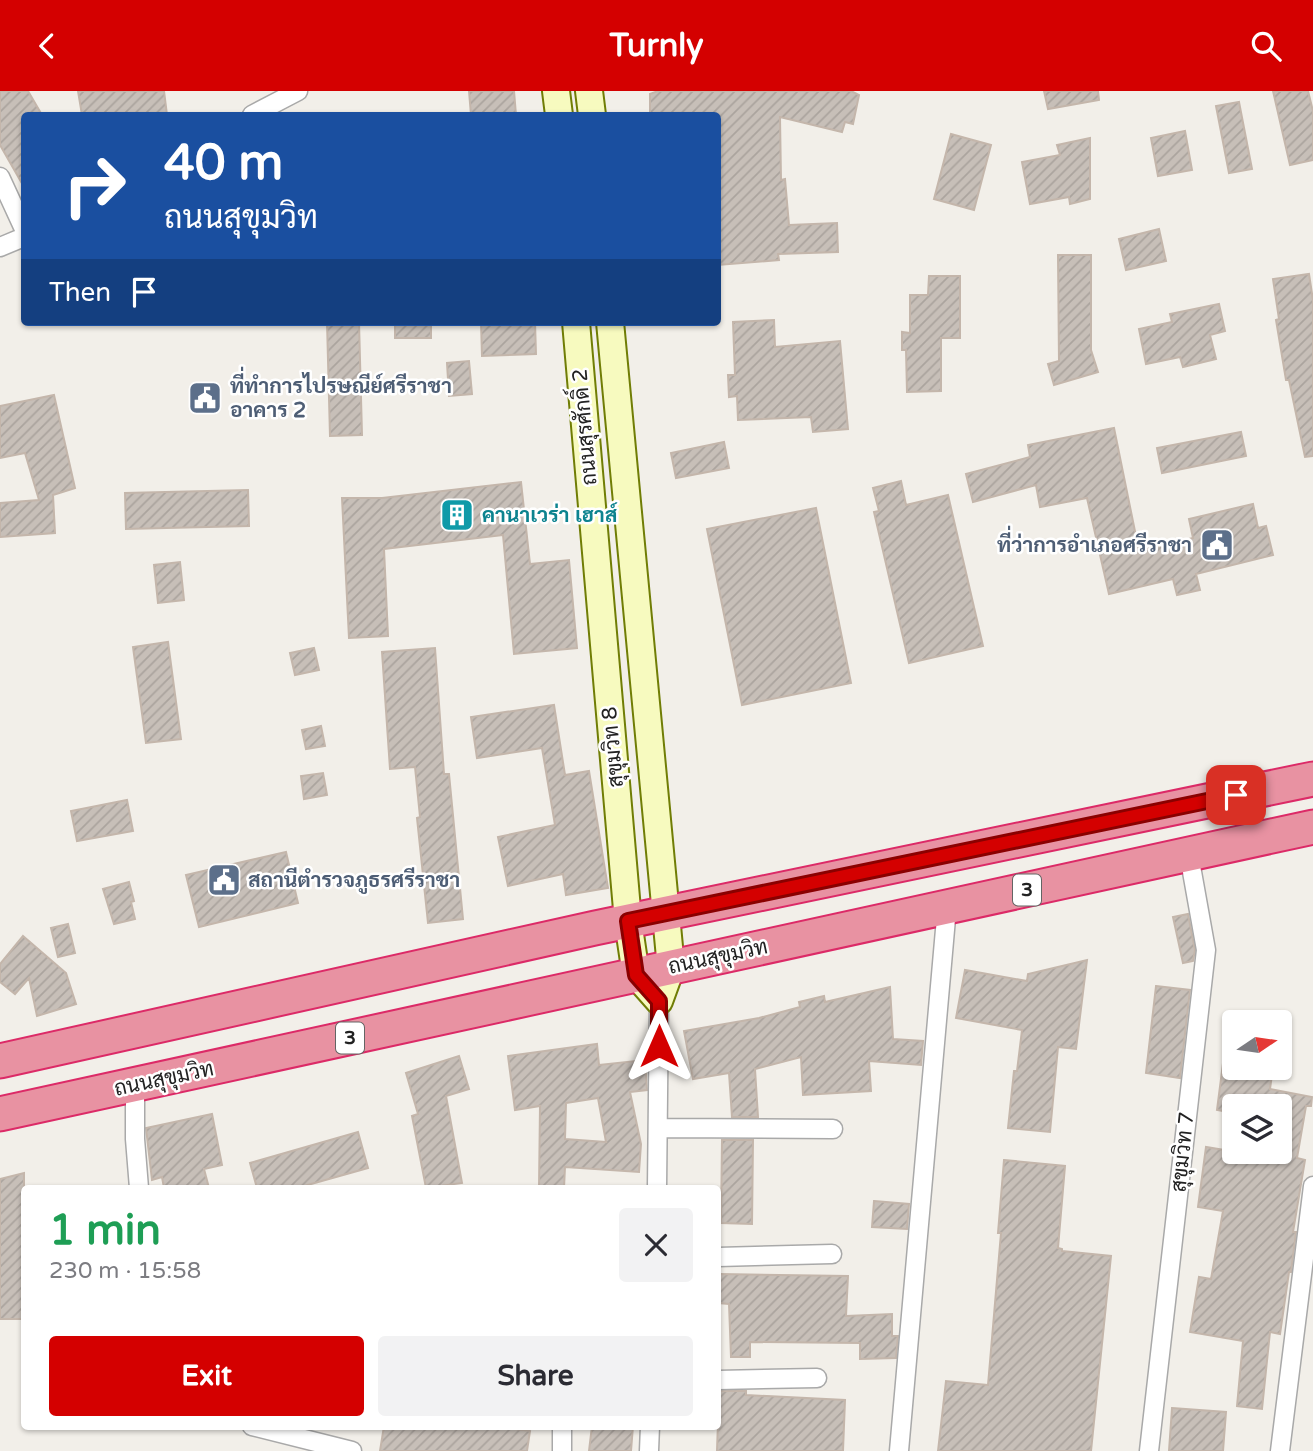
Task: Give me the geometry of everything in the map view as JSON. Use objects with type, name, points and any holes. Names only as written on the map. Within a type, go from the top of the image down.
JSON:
[{"type":"highway","points":[[0,1061],[665,913],[1313,779]]},
{"type":"highway","name":"ถนนสุขุมวิท","points":[[0,1114],[1313,827]]},
{"type":"main road","points":[[556,91],[559,112]]},
{"type":"main road","points":[[589,91],[592,112]]},
{"type":"main road","name":"ถนนสุรศักดิ์ 2","points":[[576,326],[598,574]]},
{"type":"main road","name":"ถนนสุรศักดิ์ 2","points":[[610,326],[633,571]]},
{"type":"main road","points":[[598,574],[633,571]]},
{"type":"main road","name":"สุขุมวิท 8","points":[[633,571],[671,968]]},
{"type":"main road","name":"สุขุมวิท 8","points":[[598,574],[628,921],[636,975]]},
{"type":"main road","points":[[636,975],[659,1001],[671,968]]},
{"type":"street","points":[[258,112],[298,91]]},
{"type":"street","points":[[0,177],[21,222]]},
{"type":"street","points":[[0,247],[21,238]]},
{"type":"street","name":"สุขุมวิท 7","points":[[1149,1451],[1206,950],[1189,855]]},
{"type":"street","points":[[899,1451],[947,907]]},
{"type":"street","points":[[657,1185],[659,1001]]},
{"type":"street","points":[[135,1085],[139,1185]]},
{"type":"street","points":[[659,1128],[832,1129]]},
{"type":"street","points":[[1280,1451],[1313,1186]]},
{"type":"street","points":[[721,1257],[832,1254]]},
{"type":"street","points":[[721,1380],[817,1378]]},
{"type":"street","points":[[268,1430],[352,1451]]},
{"type":"street","points":[[562,1430],[562,1451]]},
{"type":"street","points":[[649,1451],[650,1430]]},
{"type":"building","points":[[0,91],[28,91],[40,112],[21,112],[21,182],[0,145]]},
{"type":"building","points":[[78,91],[164,91],[167,112],[82,112]]},
{"type":"building","points":[[469,91],[514,91],[516,112],[471,112]]},
{"type":"building","points":[[658,91],[851,91],[859,95],[853,124],[845,122],[842,132],[780,117],[781,180],[785,179],[789,225],[837,223],[838,252],[778,254],[779,260],[721,265],[721,112],[650,112],[650,94]]},
{"type":"building","points":[[1044,91],[1098,91],[1099,100],[1048,109]]},
{"type":"building","points":[[1273,91],[1308,91],[1313,111],[1313,160],[1290,165]]},
{"type":"building","points":[[1239,102],[1252,169],[1229,173],[1216,106]]},
{"type":"building","points":[[1185,131],[1192,170],[1158,176],[1151,138]]},
{"type":"building","points":[[951,134],[991,145],[974,210],[934,199]]},
{"type":"building","points":[[1090,138],[1090,199],[1070,204],[1069,197],[1030,204],[1022,162],[1060,155],[1057,145]]},
{"type":"building","points":[[1159,229],[1166,261],[1126,270],[1119,239]]},
{"type":"building","points":[[1058,255],[1091,255],[1091,350],[1098,372],[1054,385],[1048,364],[1059,361]]},
{"type":"building","points":[[1309,274],[1313,300],[1313,456],[1305,457],[1289,380],[1286,380],[1276,320],[1279,319],[1273,279]]},
{"type":"building","points":[[929,276],[960,276],[960,338],[941,338],[941,391],[907,392],[906,350],[902,350],[902,332],[910,333],[910,295],[928,295]]},
{"type":"building","points":[[1219,304],[1225,331],[1210,335],[1216,359],[1183,367],[1180,357],[1146,364],[1139,329],[1172,322],[1170,314]]},
{"type":"building","points":[[774,320],[775,347],[840,341],[848,429],[813,432],[811,417],[738,420],[737,396],[729,397],[728,375],[735,375],[733,322]]},
{"type":"building","points":[[327,326],[359,326],[362,435],[330,436]]},
{"type":"building","points":[[395,326],[431,326],[431,338],[395,338]]},
{"type":"building","points":[[481,326],[535,326],[536,354],[482,356]]},
{"type":"building","points":[[469,361],[472,394],[449,396],[447,363]]},
{"type":"building","points":[[54,395],[75,488],[53,495],[55,533],[0,537],[0,503],[39,500],[25,453],[0,458],[0,406]]},
{"type":"building","points":[[1114,428],[1139,551],[1193,538],[1189,519],[1253,504],[1258,528],[1266,526],[1273,555],[1196,574],[1200,590],[1177,595],[1173,579],[1109,594],[1087,498],[1040,507],[1036,485],[973,502],[966,474],[1030,457],[1028,445]]},
{"type":"building","points":[[1241,432],[1246,456],[1162,473],[1157,448]]},
{"type":"building","points":[[724,442],[729,468],[676,478],[671,453]]},
{"type":"building","points":[[901,481],[906,505],[948,495],[983,646],[909,663],[874,512],[879,511],[873,488]]},
{"type":"building","points":[[521,482],[530,564],[569,560],[577,648],[514,654],[503,535],[384,549],[388,636],[349,638],[342,498],[382,498]]},
{"type":"building","points":[[248,490],[249,526],[126,529],[125,493]]},
{"type":"building","points":[[816,508],[851,683],[742,705],[707,529]]},
{"type":"building","points":[[180,562],[184,600],[158,603],[154,565]]},
{"type":"building","points":[[168,642],[181,739],[146,743],[133,647]]},
{"type":"building","points":[[314,648],[319,670],[295,675],[290,653]]},
{"type":"building","points":[[435,648],[444,774],[449,774],[463,919],[428,923],[417,818],[420,817],[415,767],[390,769],[382,652]]},
{"type":"building","points":[[554,705],[565,775],[589,771],[608,888],[566,895],[563,874],[508,886],[498,837],[555,825],[542,748],[477,758],[471,717]]},
{"type":"building","points":[[321,726],[325,746],[306,749],[302,730]]},
{"type":"building","points":[[323,773],[327,795],[304,799],[301,776]]},
{"type":"building","points":[[127,800],[133,831],[77,841],[71,811]]},
{"type":"building","points":[[286,852],[298,903],[199,927],[186,875]]},
{"type":"building","points":[[129,882],[135,919],[114,924],[103,889]]},
{"type":"building","points":[[1188,914],[1195,950],[1193,961],[1183,963],[1173,917]]},
{"type":"building","points":[[68,924],[75,953],[58,957],[51,928]]},
{"type":"building","points":[[23,936],[66,973],[76,1004],[37,1016],[29,978],[15,994],[0,982],[0,964]]},
{"type":"building","points":[[1087,960],[1076,1049],[1058,1047],[1050,1132],[1008,1128],[1014,1071],[1017,1071],[1022,1030],[956,1018],[965,970],[1027,981],[1028,974]]},
{"type":"building","points":[[1156,986],[1190,990],[1180,1078],[1146,1073]]},
{"type":"building","points":[[890,987],[893,1039],[923,1041],[921,1065],[869,1061],[871,1091],[803,1095],[801,1057],[755,1069],[758,1117],[732,1117],[729,1073],[693,1079],[684,1031],[759,1018],[800,1007],[799,1002],[824,996],[825,1002]]},
{"type":"building","points":[[597,1044],[599,1065],[645,1060],[647,1090],[630,1092],[641,1144],[639,1172],[565,1167],[564,1185],[539,1185],[540,1106],[515,1110],[508,1056]],"holes":[[[598,1098],[606,1142],[565,1139],[566,1103]]]},
{"type":"building","points":[[459,1056],[469,1089],[446,1096],[462,1183],[425,1185],[412,1116],[418,1114],[406,1073]]},
{"type":"building","points":[[1222,1071],[1222,1080],[1271,1080],[1270,1089],[1312,1097],[1311,1106],[1306,1106],[1297,1158],[1305,1160],[1293,1232],[1296,1232],[1291,1272],[1280,1334],[1270,1332],[1262,1409],[1237,1406],[1243,1341],[1190,1332],[1199,1277],[1211,1279],[1223,1211],[1198,1207],[1206,1147],[1222,1150],[1222,1164],[1292,1164],[1292,1094],[1222,1094],[1222,1111],[1217,1110]]},
{"type":"building","points":[[212,1114],[222,1165],[204,1169],[208,1185],[163,1185],[162,1177],[152,1180],[146,1128]]},
{"type":"building","points":[[358,1132],[368,1168],[308,1185],[256,1185],[250,1163]]},
{"type":"building","points":[[722,1140],[753,1140],[752,1224],[721,1223]]},
{"type":"building","points":[[1004,1160],[1065,1166],[1058,1248],[1062,1251],[1111,1256],[1091,1451],[938,1451],[946,1381],[988,1385],[1001,1233],[998,1233]]},
{"type":"building","points":[[24,1173],[24,1185],[21,1185],[21,1319],[0,1319],[0,1179]]},
{"type":"building","points":[[874,1201],[909,1204],[907,1229],[872,1227]]},
{"type":"building","points":[[721,1274],[848,1276],[846,1316],[892,1314],[892,1336],[898,1336],[896,1358],[860,1359],[860,1343],[750,1342],[750,1357],[731,1357],[729,1304],[721,1303]]},
{"type":"building","points":[[721,1391],[746,1391],[746,1395],[845,1400],[843,1451],[717,1451],[718,1430],[721,1430]]},
{"type":"building","points":[[1172,1408],[1226,1412],[1223,1451],[1169,1451]]},
{"type":"building","points":[[383,1430],[530,1431],[527,1451],[380,1451]]},
{"type":"building","points":[[592,1430],[633,1430],[631,1451],[589,1451]]},
{"type":"place","name":"ที่ทำการไปรษณีย์ศรีราชา อาคาร 2","points":[[205,398]]},
{"type":"place","name":"คานาเวร่า เฮาส์","points":[[457,515]]},
{"type":"place","name":"ที่ว่าการอำเภอศรีราชา","points":[[1217,545]]},
{"type":"place","name":"สถานีตำรวจภูธรศรีราชา","points":[[224,880]]},
{"type":"route","points":[[659,1046],[659,1001],[636,975],[628,921],[1236,795]]}]
